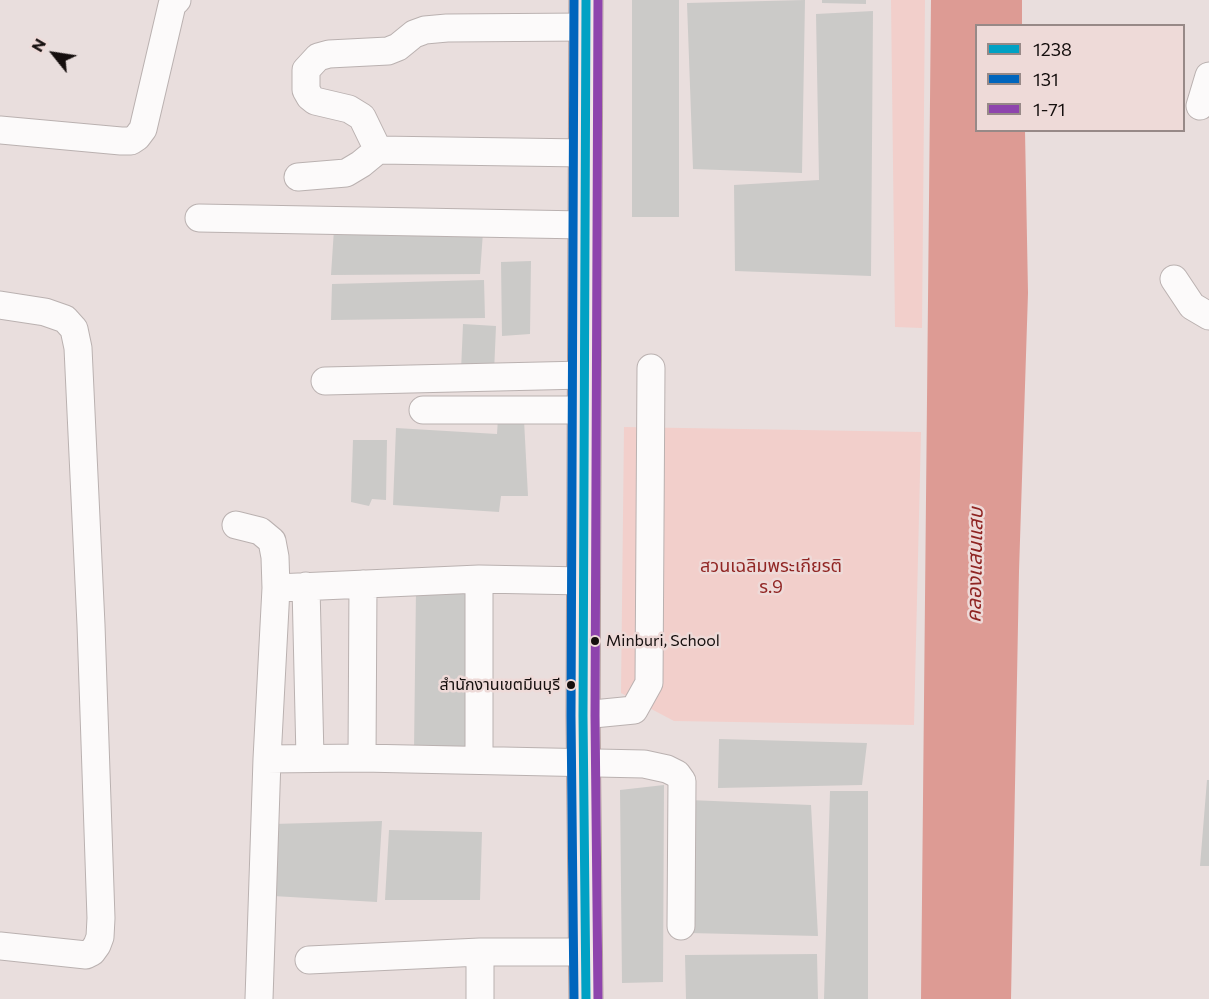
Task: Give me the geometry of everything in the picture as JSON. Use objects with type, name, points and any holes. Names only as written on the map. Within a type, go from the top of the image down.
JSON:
[{"type":"main road","points":[[586,14],[583,715],[586,999]]},
{"type":"street","points":[[0,130],[121,141],[131,141],[137,137],[142,129],[172,5],[177,0]]},
{"type":"street","points":[[378,150],[362,117],[348,109],[315,101],[310,97],[306,90],[306,70],[318,57],[329,54],[388,51],[398,47],[414,34],[425,30],[586,14]]},
{"type":"street","points":[[1200,106],[1209,76]]},
{"type":"street","points":[[298,177],[346,172],[361,164],[378,150],[584,153]]},
{"type":"street","points":[[200,218],[584,225]]},
{"type":"street","points":[[1174,279],[1192,306],[1209,316]]},
{"type":"street","points":[[0,305],[56,315],[74,329],[76,339],[91,613],[101,918],[97,945],[92,952],[86,955],[0,946]]},
{"type":"street","points":[[583,715],[634,710],[649,683],[651,368]]},
{"type":"street","points":[[325,381],[584,375]]},
{"type":"street","points":[[423,410],[584,410]]},
{"type":"street","points":[[236,525],[260,531],[272,541],[275,557],[276,588],[267,759],[259,999]]},
{"type":"street","points":[[276,588],[479,579],[584,581]]},
{"type":"street","points":[[479,579],[479,760]]},
{"type":"street","points":[[362,758],[363,584]]},
{"type":"street","points":[[306,586],[310,758]]},
{"type":"street","points":[[267,759],[362,758],[650,765],[677,774],[682,781],[681,926]]},
{"type":"street","points":[[309,960],[480,952],[585,952]]},
{"type":"street","points":[[480,952],[480,999]]},
{"type":"green space","points":[[891,0],[925,0],[922,328],[895,327]]},
{"type":"green space","name":"สวนเฉลิมพระเกียรติ ร.9","points":[[624,427],[921,432],[914,725],[674,721],[621,693]]},
{"type":"water","name":"คลองแสนแสบ","points":[[931,0],[1022,0],[1022,24],[975,24],[975,132],[1025,132],[1028,293],[1019,571],[1011,999],[921,999]]},
{"type":"building","points":[[632,0],[679,0],[679,217],[632,217]]},
{"type":"building","points":[[805,0],[802,173],[693,169],[687,3]]},
{"type":"building","points":[[822,0],[866,0],[866,4],[822,3]]},
{"type":"building","points":[[873,11],[871,276],[735,271],[734,185],[819,180],[816,14]]},
{"type":"building","points":[[334,229],[483,232],[480,274],[331,275]]},
{"type":"building","points":[[531,261],[530,334],[502,336],[501,262]]},
{"type":"building","points":[[484,280],[485,318],[331,320],[332,284]]},
{"type":"building","points":[[463,324],[496,326],[494,373],[461,371]]},
{"type":"building","points":[[498,418],[524,420],[528,496],[501,496],[499,512],[393,505],[396,428],[497,434]]},
{"type":"building","points":[[353,440],[387,440],[386,500],[372,499],[369,506],[351,502]]},
{"type":"building","points":[[468,586],[468,753],[414,750],[416,590]]},
{"type":"building","points":[[719,739],[867,743],[862,785],[718,788]]},
{"type":"building","points":[[1207,780],[1209,780],[1209,866],[1200,866]]},
{"type":"building","points":[[664,785],[663,982],[622,983],[620,790]]},
{"type":"building","points":[[830,791],[868,791],[868,999],[824,999]]},
{"type":"building","points":[[689,800],[811,805],[818,936],[689,933]]},
{"type":"building","points":[[382,821],[377,902],[273,896],[273,824]]},
{"type":"building","points":[[389,830],[482,832],[480,900],[385,900]]},
{"type":"building","points":[[817,954],[818,999],[686,999],[685,955]]},
{"type":"transit line","name":"131","points":[[574,0],[571,715],[574,999]]},
{"type":"transit line","name":"1238","points":[[586,0],[583,715],[586,999]]},
{"type":"transit line","name":"1-71","points":[[598,0],[595,715],[598,999]]},
{"type":"place","name":"Minburi, School","points":[[595,641]]},
{"type":"place","name":"สำนักงานเขตมีนบุรี","points":[[571,685]]}]
